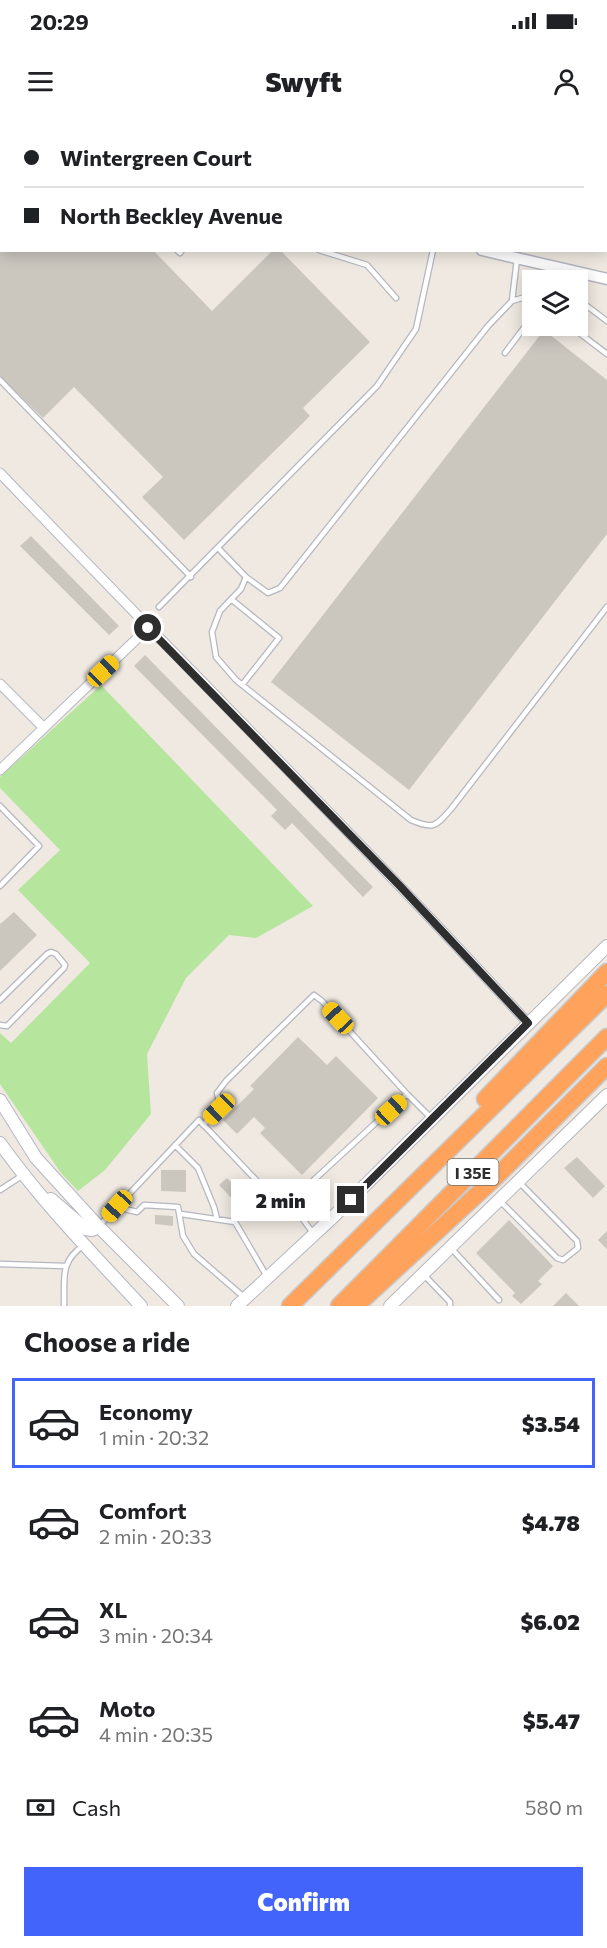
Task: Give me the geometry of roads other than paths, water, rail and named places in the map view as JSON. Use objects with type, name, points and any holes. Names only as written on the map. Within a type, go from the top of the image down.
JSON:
[{"type":"highway","points":[[349,1248],[428,1157],[607,972]]},
{"type":"highway","name":"I 35E","points":[[290,1306],[607,994]]},
{"type":"highway","name":"I 35E","points":[[339,1306],[607,1037]]},
{"type":"highway","points":[[356,1306],[483,1190],[607,1066]]},
{"type":"main road","points":[[241,1303],[314,1235],[607,946]]},
{"type":"main road","points":[[390,1306],[607,1095]]},
{"type":"main road","points":[[0,1100],[36,1158],[99,1227],[178,1306]]},
{"type":"main road","points":[[0,1143],[57,1216],[141,1306]]},
{"type":"main road","points":[[23,1175],[77,1223],[92,1230],[99,1227]]},
{"type":"street","points":[[491,252],[607,279]]},
{"type":"street","points":[[0,472],[148,628],[399,885],[528,1023]]},
{"type":"street","points":[[0,770],[148,628]]},
{"type":"street","points":[[0,684],[44,729]]},
{"type":"lane","points":[[325,252],[367,265],[396,298]]},
{"type":"lane","points":[[159,607],[219,549],[377,386],[416,329],[433,252]]},
{"type":"lane","points":[[512,301],[517,258]]},
{"type":"lane","points":[[219,549],[246,577],[268,593],[280,588],[488,326],[512,301],[522,298]]},
{"type":"lane","points":[[588,307],[607,321]]},
{"type":"lane","points":[[505,353],[522,330]]},
{"type":"lane","points":[[583,336],[607,354]]},
{"type":"lane","points":[[0,380],[191,577]]},
{"type":"lane","points":[[246,577],[241,589],[220,611],[212,632],[216,657],[242,686],[411,820],[427,827],[437,824],[451,809],[607,607]]},
{"type":"lane","points":[[231,599],[279,638],[242,686]]},
{"type":"lane","points":[[0,806],[39,846],[0,886]]},
{"type":"lane","points":[[0,1000],[47,954],[51,952],[56,954],[65,965],[8,1026],[0,1025]]},
{"type":"lane","points":[[99,1227],[175,1145],[219,1109],[218,1093],[226,1081],[314,995],[432,1119]]},
{"type":"lane","points":[[201,1122],[276,1201],[290,1202],[407,1094]]},
{"type":"lane","points":[[175,1145],[198,1168],[217,1219]]},
{"type":"lane","points":[[0,1180],[2,1188],[23,1175]]},
{"type":"lane","points":[[499,1200],[560,1260],[574,1253],[578,1248],[577,1241],[518,1181]]},
{"type":"lane","points":[[290,1202],[314,1235]]},
{"type":"lane","points":[[117,1206],[137,1212],[144,1205],[178,1207],[183,1236],[194,1254],[241,1303]]},
{"type":"lane","points":[[181,1214],[235,1222],[268,1278]]},
{"type":"lane","points":[[64,1306],[65,1266],[72,1254],[84,1245]]},
{"type":"lane","points":[[450,1247],[499,1300]]},
{"type":"lane","points":[[0,1264],[65,1266]]},
{"type":"lane","points":[[423,1274],[450,1302],[450,1306]]}]
